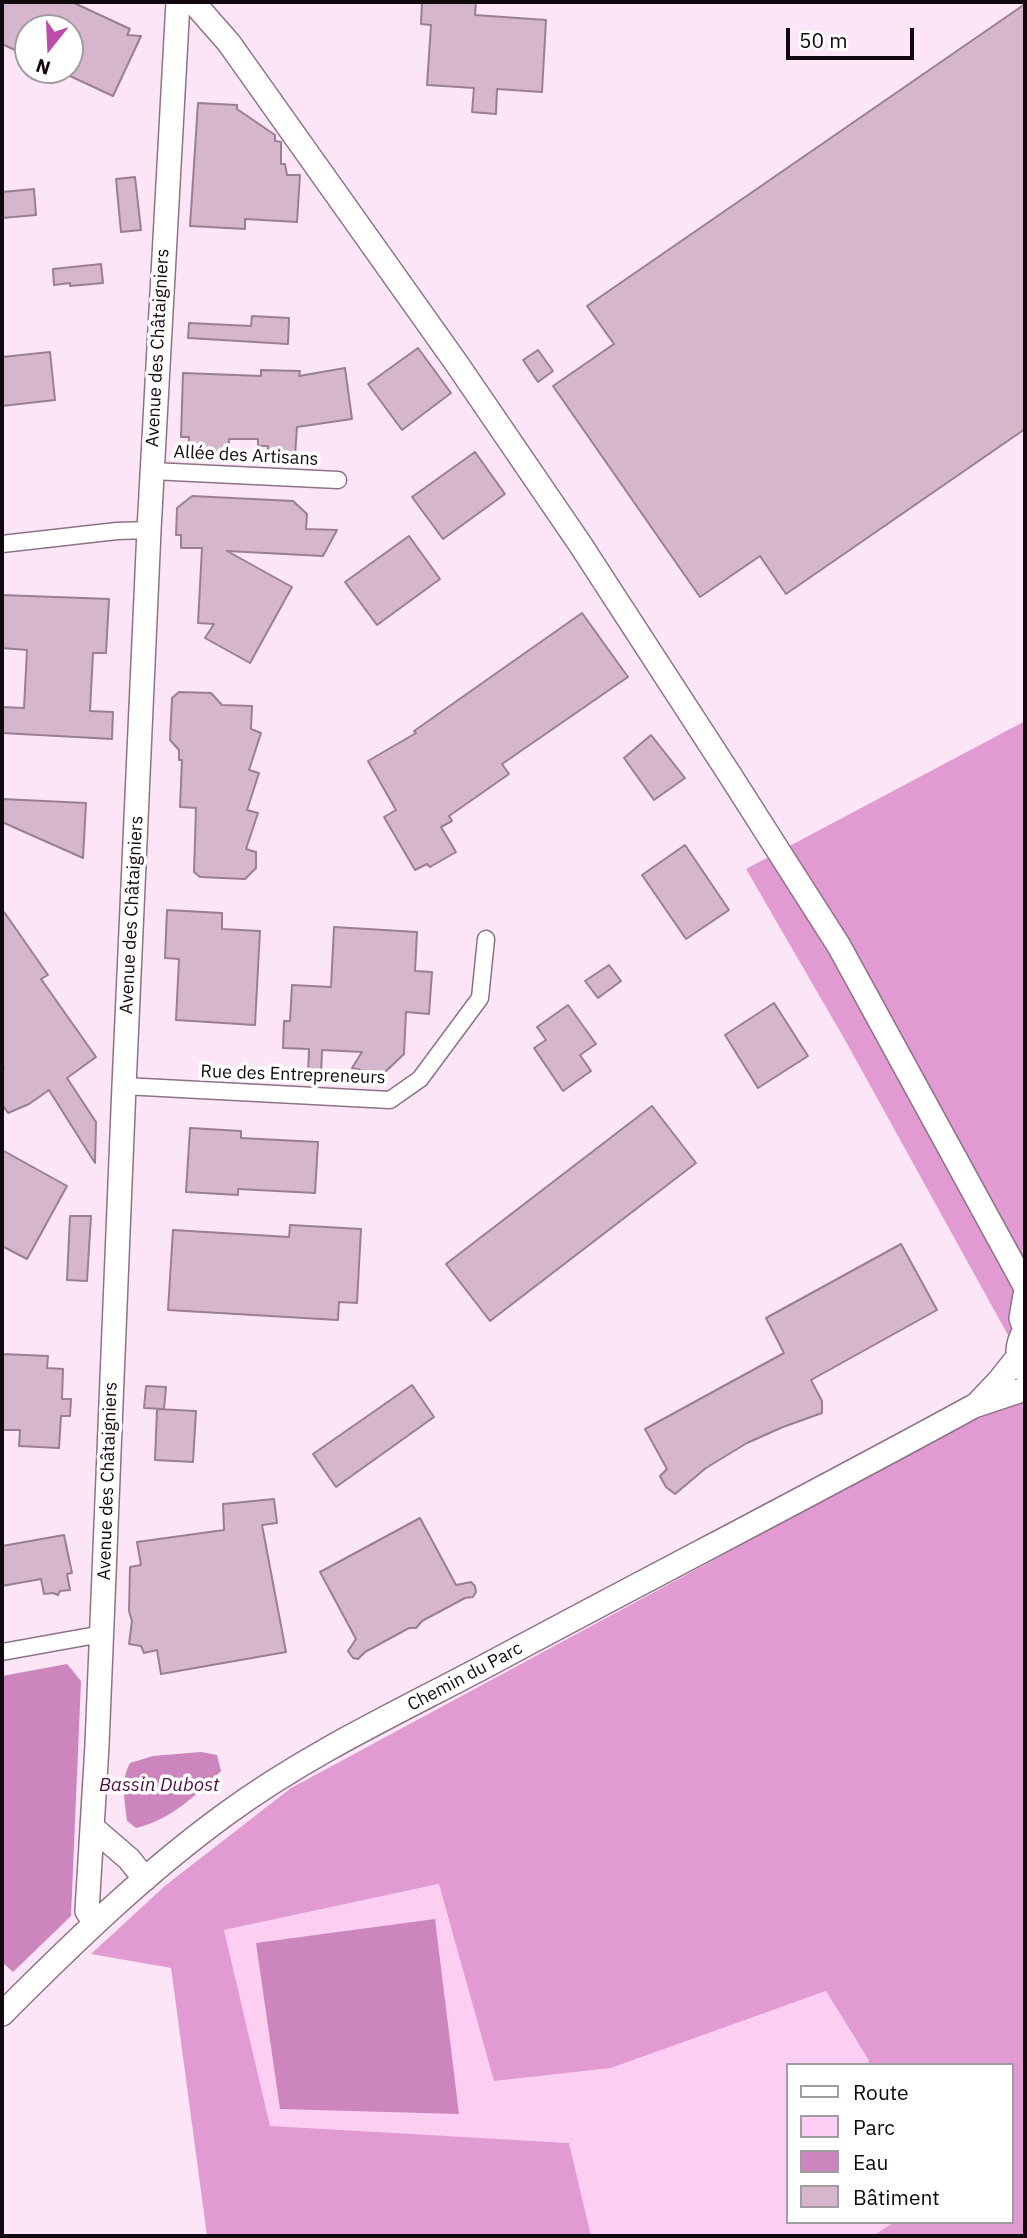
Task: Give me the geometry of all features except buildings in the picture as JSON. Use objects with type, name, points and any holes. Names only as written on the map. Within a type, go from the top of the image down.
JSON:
[{"type":"street","name":"Avenue des Châtaigniers","points":[[95,1923],[87,1911],[102,1634],[149,530],[178,2]]},
{"type":"street","points":[[193,2],[229,43],[457,364],[580,544],[724,765],[839,946],[1025,1286]]},
{"type":"street","name":"Allée des Artisans","points":[[152,471],[338,480]]},
{"type":"street","points":[[2,544],[149,530]]},
{"type":"street","name":"Rue des Entrepreneurs","points":[[124,1086],[390,1100],[420,1079],[480,998],[486,939]]},
{"type":"street","points":[[974,1406],[999,1381],[1022,1365],[1018,1347],[1025,1330],[1021,1318],[1025,1296]]},
{"type":"street","points":[[974,1406],[1025,1389]]},
{"type":"street","name":"Chemin du Parc","points":[[2,2014],[95,1923],[145,1879],[226,1814],[296,1767],[974,1406]]},
{"type":"street","points":[[2,1652],[102,1634]]},
{"type":"street","points":[[93,1828],[129,1859],[145,1879]]},
{"type":"shaded area","points":[[2,2],[1025,2],[1025,721],[746,869],[830,1012],[1025,1366],[1025,1392],[291,1788],[166,1885],[92,1954],[171,1967],[207,2236],[2,2236]]},
{"type":"shaded area","points":[[1025,721],[1025,1366],[845,1040],[746,869]]},
{"type":"shaded area","points":[[1025,1392],[1025,2236],[873,2236],[891,2224],[1013,2224],[1013,2063],[868,2063],[826,1991],[611,2068],[494,2081],[439,1884],[224,1930],[270,2126],[569,2143],[591,2236],[207,2236],[171,1968],[91,1954],[166,1885],[291,1788]]},
{"type":"green space","points":[[440,1884],[611,2068],[826,1991],[869,2062],[786,2063],[786,2224],[891,2224],[873,2236],[591,2236],[569,2143],[270,2127],[224,1930]]},
{"type":"water","points":[[67,1664],[81,1681],[71,1916],[13,1972],[2,1962],[2,1676]]},
{"type":"water","name":"Bassin Dubost","points":[[201,1752],[217,1755],[221,1771],[202,1789],[161,1819],[136,1828],[127,1821],[124,1784],[130,1763],[153,1756]]},
{"type":"water","points":[[435,1919],[459,2114],[280,2109],[256,1943]]}]
